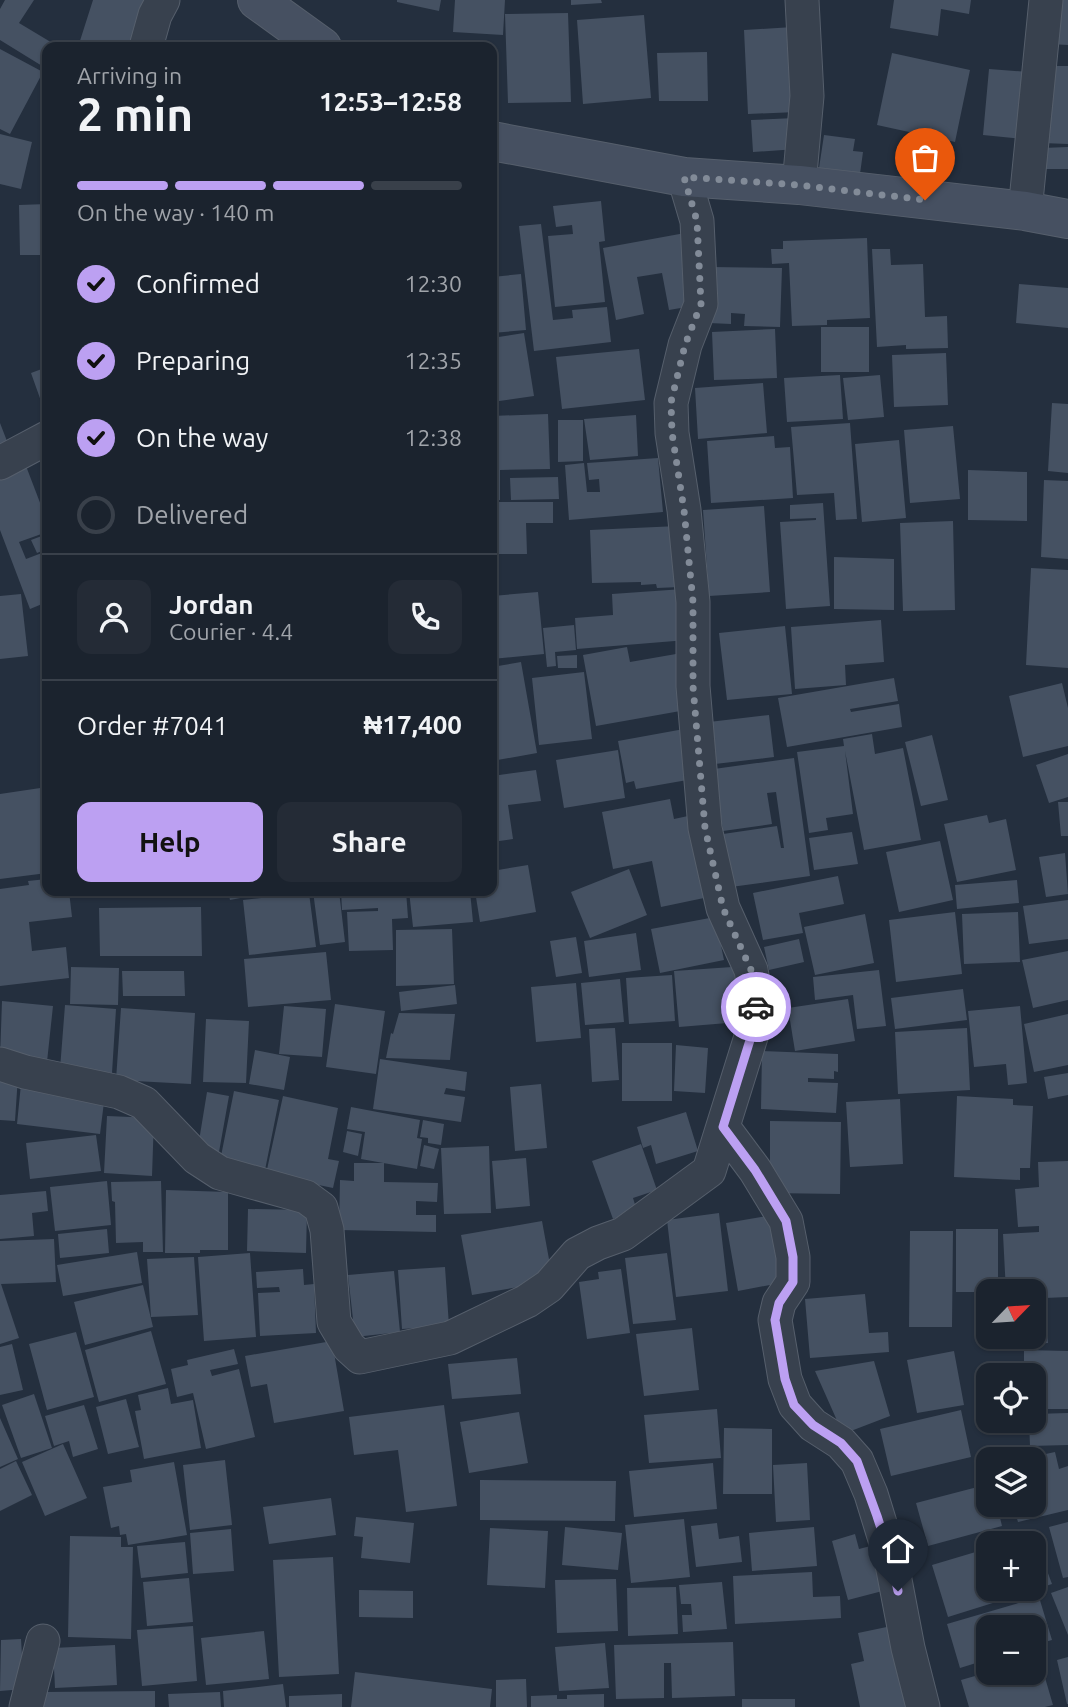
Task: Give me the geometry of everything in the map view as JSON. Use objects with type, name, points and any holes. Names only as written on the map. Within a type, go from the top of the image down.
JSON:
[{"type":"main road","points":[[257,0],[315,42]]},
{"type":"main road","points":[[497,142],[684,177],[799,185],[1025,211],[1068,219]]},
{"type":"street","points":[[147,42],[155,15],[163,0]]},
{"type":"street","points":[[799,185],[807,96],[802,0]]},
{"type":"street","points":[[1025,211],[1046,0]]},
{"type":"street","points":[[0,1064],[119,1092],[144,1103],[197,1158],[220,1173],[306,1197],[321,1209],[327,1230],[334,1322],[349,1347],[360,1357],[450,1338],[527,1301],[549,1286],[576,1254],[623,1234],[709,1171],[755,1024],[756,999],[751,970],[723,908],[705,828],[693,686],[693,602],[684,510],[672,433],[671,402],[685,345],[701,304],[697,221],[684,177]]},
{"type":"street","points":[[0,463],[42,441]]},
{"type":"street","points":[[723,1127],[755,1170],[786,1221],[793,1257],[793,1282],[779,1303],[775,1320],[785,1379],[794,1405],[813,1425],[841,1443],[857,1461],[862,1472],[891,1559],[908,1648],[923,1707]]},
{"type":"street","points":[[26,1707],[43,1642]]},
{"type":"building","points":[[5,0],[34,0],[19,23],[51,42],[42,42],[42,66],[0,40],[0,9]]},
{"type":"building","points":[[93,0],[153,0],[140,42],[80,42]]},
{"type":"building","points":[[397,0],[441,0],[439,11]]},
{"type":"building","points":[[455,0],[505,0],[503,35],[453,32]]},
{"type":"building","points":[[571,0],[601,0],[602,3],[571,5]]},
{"type":"building","points":[[894,0],[971,0],[969,14],[941,9],[938,36],[890,28]]},
{"type":"building","points":[[1050,0],[1068,0],[1068,45],[1050,44]]},
{"type":"building","points":[[568,13],[571,102],[508,103],[505,14]]},
{"type":"building","points":[[644,15],[651,98],[583,104],[577,20]]},
{"type":"building","points":[[793,27],[797,112],[748,114],[744,30]]},
{"type":"building","points":[[0,49],[42,74],[10,134],[0,129]]},
{"type":"building","points":[[707,52],[708,101],[659,101],[657,53]]},
{"type":"building","points":[[892,53],[970,70],[955,142],[877,125]]},
{"type":"building","points":[[1044,66],[1068,66],[1068,144],[1042,143]]},
{"type":"building","points":[[989,69],[1029,72],[1023,139],[983,135]]},
{"type":"building","points":[[795,118],[797,149],[753,152],[751,120]]},
{"type":"building","points":[[0,134],[32,142],[21,189],[0,184]]},
{"type":"building","points":[[824,135],[855,139],[853,151],[863,152],[860,174],[819,168]]},
{"type":"building","points":[[1068,147],[1068,169],[1042,169],[1042,148]]},
{"type":"building","points":[[601,201],[605,241],[599,242],[605,302],[555,307],[548,236],[573,234],[572,225],[556,227],[553,206]]},
{"type":"building","points":[[42,204],[42,255],[20,255],[19,205]]},
{"type":"building","points":[[541,224],[553,320],[573,318],[572,310],[607,307],[611,342],[534,351],[519,226]]},
{"type":"building","points":[[685,233],[698,305],[669,310],[662,273],[637,277],[644,314],[616,320],[603,248]]},
{"type":"building","points":[[867,238],[870,318],[827,320],[827,325],[792,326],[789,263],[772,264],[771,249],[783,249],[783,241]]},
{"type":"building","points":[[872,249],[890,249],[891,265],[923,264],[925,317],[947,316],[948,348],[906,349],[906,345],[877,347]]},
{"type":"building","points":[[711,267],[782,268],[780,327],[744,326],[745,314],[731,313],[731,324],[709,323]]},
{"type":"building","points":[[521,274],[526,330],[497,333],[497,276]]},
{"type":"building","points":[[1019,284],[1068,288],[1068,328],[1016,323]]},
{"type":"building","points":[[821,327],[869,327],[869,372],[821,372]]},
{"type":"building","points":[[775,329],[777,378],[714,380],[712,332]]},
{"type":"building","points":[[524,333],[534,396],[497,401],[497,337]]},
{"type":"building","points":[[639,349],[645,400],[562,409],[556,357]]},
{"type":"building","points":[[946,353],[948,405],[894,407],[892,355]]},
{"type":"building","points":[[42,369],[42,404],[31,373]]},
{"type":"building","points":[[840,375],[843,419],[787,422],[784,378]]},
{"type":"building","points":[[880,375],[884,417],[848,420],[843,378]]},
{"type":"building","points":[[763,383],[767,433],[698,439],[695,388]]},
{"type":"building","points":[[1052,403],[1068,404],[1068,473],[1048,471]]},
{"type":"building","points":[[548,414],[550,469],[500,470],[500,500],[497,500],[497,416]]},
{"type":"building","points":[[636,415],[638,456],[590,460],[584,419]]},
{"type":"building","points":[[558,420],[583,420],[583,461],[558,462]]},
{"type":"building","points":[[0,423],[12,454],[0,458]]},
{"type":"building","points":[[850,423],[857,519],[836,520],[834,493],[797,495],[791,427]]},
{"type":"building","points":[[953,426],[960,499],[910,503],[904,430]]},
{"type":"building","points":[[774,436],[775,448],[790,447],[793,498],[711,503],[707,441]]},
{"type":"building","points":[[899,440],[906,518],[862,522],[855,444]]},
{"type":"building","points":[[658,458],[663,512],[569,520],[565,465],[584,463],[587,492],[600,492],[599,479],[589,480],[587,463]]},
{"type":"building","points":[[26,466],[42,508],[42,534],[19,542],[26,559],[42,553],[42,604],[30,609],[0,530],[0,476]]},
{"type":"building","points":[[968,470],[1027,472],[1027,521],[968,520]]},
{"type":"building","points":[[558,477],[559,499],[511,500],[510,478]]},
{"type":"building","points":[[1044,480],[1068,481],[1068,559],[1041,557]]},
{"type":"building","points":[[497,502],[553,502],[553,523],[526,523],[527,554],[497,554]]},
{"type":"building","points":[[823,503],[830,606],[786,609],[780,522],[816,520],[790,519],[790,505]]},
{"type":"building","points":[[764,506],[770,592],[709,596],[703,510]]},
{"type":"building","points":[[953,521],[955,610],[903,611],[900,523]]},
{"type":"building","points":[[678,526],[680,587],[657,588],[656,584],[641,585],[641,582],[592,583],[590,530]]},
{"type":"building","points":[[42,536],[42,551],[37,553],[31,540]]},
{"type":"building","points":[[834,557],[894,559],[894,610],[834,609]]},
{"type":"building","points":[[1031,568],[1068,570],[1068,668],[1026,665]]},
{"type":"building","points":[[683,589],[687,640],[577,649],[575,618],[613,615],[612,594]]},
{"type":"building","points":[[538,592],[544,654],[497,659],[497,596]]},
{"type":"building","points":[[21,594],[28,656],[0,659],[0,596]]},
{"type":"building","points":[[881,620],[884,662],[845,665],[846,685],[795,689],[791,627]]},
{"type":"building","points":[[574,625],[576,650],[555,652],[556,666],[547,667],[543,628]]},
{"type":"building","points":[[785,626],[792,694],[727,700],[719,633]]},
{"type":"building","points":[[627,647],[630,662],[676,654],[686,710],[596,726],[583,655]]},
{"type":"building","points":[[577,655],[577,668],[558,668],[557,656]]},
{"type":"building","points":[[521,662],[537,753],[497,760],[497,666]]},
{"type":"building","points":[[584,672],[592,739],[539,745],[532,678]]},
{"type":"building","points":[[894,678],[898,701],[850,709],[851,712],[899,704],[902,727],[787,747],[778,698]]},
{"type":"building","points":[[1062,683],[1068,708],[1068,746],[1023,757],[1009,696]]},
{"type":"building","points":[[769,715],[774,757],[715,764],[709,722]]},
{"type":"building","points":[[684,729],[693,779],[636,789],[634,781],[626,783],[618,741]]},
{"type":"building","points":[[872,734],[875,754],[903,748],[921,840],[864,850],[845,751],[853,814],[826,818],[828,830],[809,833],[797,752],[844,746],[843,739]]},
{"type":"building","points":[[932,735],[948,800],[921,806],[905,742]]},
{"type":"building","points":[[618,750],[625,798],[564,808],[556,760]]},
{"type":"building","points":[[1068,754],[1068,797],[1049,803],[1036,765]]},
{"type":"building","points":[[794,758],[810,876],[731,887],[723,834],[777,826],[781,848],[784,848],[776,792],[767,793],[772,824],[723,831],[714,769]]},
{"type":"building","points":[[536,770],[541,801],[508,805],[513,839],[497,841],[497,775]]},
{"type":"building","points":[[42,788],[42,874],[0,879],[0,794]]},
{"type":"building","points":[[670,799],[674,819],[688,816],[704,898],[661,907],[652,861],[613,869],[602,812]]},
{"type":"building","points":[[1058,802],[1068,802],[1068,836],[1061,836]]},
{"type":"building","points":[[987,815],[989,823],[1006,819],[1016,870],[957,882],[944,824]]},
{"type":"building","points":[[852,832],[858,864],[814,870],[809,838]]},
{"type":"building","points":[[940,841],[953,900],[899,912],[886,852]]},
{"type":"building","points":[[1065,853],[1068,894],[1046,897],[1039,857]]},
{"type":"building","points":[[528,865],[536,912],[480,922],[476,896],[497,896],[497,870]]},
{"type":"building","points":[[629,869],[647,915],[590,938],[571,892]]},
{"type":"building","points":[[838,876],[844,904],[799,913],[803,933],[763,940],[753,893]]},
{"type":"building","points":[[42,880],[42,896],[70,896],[72,917],[29,922],[32,951],[66,947],[69,978],[0,986],[0,889],[29,885],[28,881]]},
{"type":"building","points":[[1017,880],[1019,903],[957,909],[955,885]]},
{"type":"building","points":[[229,896],[250,896],[230,900]]},
{"type":"building","points":[[309,896],[316,947],[249,955],[243,900]]},
{"type":"building","points":[[314,896],[340,896],[345,942],[320,945]]},
{"type":"building","points":[[341,896],[406,896],[408,918],[392,919],[393,950],[349,951],[347,912],[378,911],[378,908],[342,910]]},
{"type":"building","points":[[410,896],[470,896],[473,922],[413,927]]},
{"type":"building","points":[[1068,900],[1068,939],[1029,944],[1023,906]]},
{"type":"building","points":[[201,907],[202,956],[100,956],[99,908]]},
{"type":"building","points":[[955,912],[962,974],[896,982],[889,920]]},
{"type":"building","points":[[1018,912],[1020,962],[964,964],[962,914]]},
{"type":"building","points":[[865,914],[874,963],[815,975],[804,927]]},
{"type":"building","points":[[715,917],[724,960],[660,973],[651,929]]},
{"type":"building","points":[[452,929],[454,984],[396,986],[396,930]]},
{"type":"building","points":[[636,933],[641,970],[589,977],[584,941]]},
{"type":"building","points":[[576,937],[582,973],[556,977],[550,941]]},
{"type":"building","points":[[799,939],[804,962],[769,970],[764,947]]},
{"type":"building","points":[[1068,951],[1068,1000],[1033,1008],[1022,960]]},
{"type":"building","points":[[326,952],[331,1000],[248,1007],[244,959]]},
{"type":"building","points":[[747,966],[752,1021],[679,1027],[674,971]]},
{"type":"building","points":[[71,967],[119,968],[118,1005],[70,1004]]},
{"type":"building","points":[[879,970],[886,1026],[857,1029],[853,995],[815,1000],[813,977]]},
{"type":"building","points":[[122,971],[184,971],[185,996],[123,996]]},
{"type":"building","points":[[672,975],[675,1021],[629,1024],[626,978]]},
{"type":"building","points":[[620,979],[624,1022],[585,1025],[581,983]]},
{"type":"building","points":[[576,983],[581,1038],[536,1042],[531,987]]},
{"type":"building","points":[[455,985],[457,1004],[401,1011],[399,992]]},
{"type":"building","points":[[963,989],[967,1020],[895,1029],[891,998]]},
{"type":"building","points":[[848,999],[855,1041],[795,1051],[788,1008]]},
{"type":"building","points":[[2,1001],[53,1006],[47,1062],[0,1058]]},
{"type":"building","points":[[335,1004],[385,1011],[376,1074],[326,1067]]},
{"type":"building","points":[[65,1005],[116,1009],[112,1073],[60,1069]]},
{"type":"building","points":[[284,1006],[326,1009],[322,1057],[279,1054]]},
{"type":"building","points":[[1020,1006],[1027,1083],[1008,1085],[1006,1064],[974,1067],[968,1011]]},
{"type":"building","points":[[121,1008],[195,1013],[191,1084],[116,1080]]},
{"type":"building","points":[[399,1013],[455,1014],[450,1060],[386,1058],[391,1033],[393,1034]]},
{"type":"building","points":[[1068,1014],[1068,1065],[1034,1072],[1024,1024]]},
{"type":"building","points":[[206,1019],[249,1021],[246,1083],[203,1082]]},
{"type":"building","points":[[615,1028],[619,1080],[592,1082],[589,1029]]},
{"type":"building","points":[[967,1028],[970,1090],[898,1094],[895,1032]]},
{"type":"building","points":[[622,1043],[672,1043],[672,1101],[622,1101]]},
{"type":"building","points":[[676,1045],[708,1048],[705,1093],[674,1091]]},
{"type":"building","points":[[255,1050],[290,1057],[284,1090],[249,1084]]},
{"type":"building","points":[[762,1051],[838,1054],[838,1072],[834,1071],[834,1079],[808,1078],[808,1082],[838,1083],[836,1113],[761,1109]]},
{"type":"building","points":[[380,1059],[467,1072],[465,1091],[446,1088],[444,1094],[465,1097],[461,1122],[373,1109]]},
{"type":"building","points":[[1068,1073],[1068,1095],[1048,1099],[1044,1077]]},
{"type":"building","points":[[0,1075],[18,1076],[15,1121],[0,1120]]},
{"type":"building","points":[[21,1084],[105,1094],[100,1134],[17,1124]]},
{"type":"building","points":[[541,1084],[547,1148],[515,1151],[510,1087]]},
{"type":"building","points":[[234,1091],[279,1100],[264,1175],[219,1166]]},
{"type":"building","points":[[207,1092],[229,1096],[219,1152],[198,1147]]},
{"type":"building","points":[[283,1096],[338,1108],[328,1159],[339,1161],[333,1188],[266,1174]]},
{"type":"building","points":[[957,1096],[1013,1099],[1013,1105],[1033,1106],[1030,1168],[1020,1168],[1020,1180],[954,1177]]},
{"type":"building","points":[[900,1099],[903,1164],[850,1167],[846,1102]]},
{"type":"building","points":[[351,1107],[420,1120],[417,1138],[422,1139],[417,1169],[361,1159],[365,1132],[347,1129]]},
{"type":"building","points":[[686,1112],[698,1151],[656,1164],[651,1145],[643,1148],[637,1127]]},
{"type":"building","points":[[107,1116],[154,1118],[152,1176],[104,1173]]},
{"type":"building","points":[[423,1120],[444,1124],[441,1145],[428,1143],[428,1138],[420,1137]]},
{"type":"building","points":[[770,1121],[841,1122],[840,1194],[770,1193]]},
{"type":"building","points":[[347,1131],[362,1134],[358,1156],[343,1152]]},
{"type":"building","points":[[96,1135],[101,1171],[30,1179],[26,1143]]},
{"type":"building","points":[[641,1144],[657,1190],[633,1198],[637,1211],[613,1219],[592,1161]]},
{"type":"building","points":[[424,1145],[439,1149],[434,1169],[420,1166]]},
{"type":"building","points":[[489,1146],[491,1213],[444,1214],[441,1148]]},
{"type":"building","points":[[526,1158],[530,1206],[496,1209],[492,1161]]},
{"type":"building","points":[[1068,1161],[1068,1297],[1046,1298],[1046,1279],[1005,1279],[1003,1234],[1039,1232],[1039,1226],[1018,1227],[1015,1189],[1039,1187],[1038,1162]]},
{"type":"building","points":[[354,1163],[384,1163],[384,1182],[438,1183],[437,1202],[416,1201],[416,1215],[436,1215],[436,1232],[339,1230],[340,1180],[354,1181]]},
{"type":"building","points":[[107,1181],[111,1225],[55,1231],[50,1187]]},
{"type":"building","points":[[161,1181],[163,1252],[143,1252],[143,1242],[116,1243],[115,1202],[112,1201],[111,1182]]},
{"type":"building","points":[[166,1190],[228,1192],[228,1250],[165,1253]]},
{"type":"building","points":[[46,1191],[48,1211],[32,1213],[34,1236],[0,1239],[0,1195]]},
{"type":"building","points":[[248,1209],[307,1210],[306,1253],[247,1251]]},
{"type":"building","points":[[719,1213],[728,1291],[676,1297],[667,1220]]},
{"type":"building","points":[[779,1214],[791,1281],[738,1291],[726,1223]]},
{"type":"building","points":[[542,1221],[553,1281],[472,1295],[461,1235]]},
{"type":"building","points":[[107,1229],[109,1253],[60,1258],[58,1234]]},
{"type":"building","points":[[956,1229],[998,1229],[998,1279],[976,1279],[976,1292],[956,1292]]},
{"type":"building","points":[[910,1231],[953,1231],[952,1327],[909,1327]]},
{"type":"building","points":[[54,1239],[56,1282],[1,1284],[19,1338],[0,1344],[0,1241]]},
{"type":"building","points":[[137,1252],[142,1283],[63,1296],[57,1265]]},
{"type":"building","points":[[250,1253],[256,1337],[204,1341],[198,1257]]},
{"type":"building","points":[[667,1253],[676,1320],[633,1324],[625,1258]]},
{"type":"building","points":[[194,1257],[198,1315],[151,1317],[147,1259]]},
{"type":"building","points":[[445,1267],[449,1326],[402,1329],[398,1270]]},
{"type":"building","points":[[303,1269],[304,1285],[314,1284],[316,1333],[260,1336],[258,1293],[280,1292],[279,1287],[257,1288],[256,1272]]},
{"type":"building","points":[[621,1269],[630,1333],[587,1339],[579,1282],[599,1279],[598,1272]]},
{"type":"building","points":[[394,1271],[400,1332],[355,1337],[348,1275]]},
{"type":"building","points":[[143,1285],[153,1327],[85,1345],[74,1302]]},
{"type":"building","points":[[865,1294],[869,1333],[888,1332],[889,1352],[810,1358],[805,1299]]},
{"type":"building","points":[[692,1328],[699,1390],[644,1396],[636,1334]]},
{"type":"building","points":[[151,1331],[166,1384],[99,1402],[85,1350]]},
{"type":"building","points":[[76,1332],[94,1397],[47,1410],[29,1344]]},
{"type":"building","points":[[332,1341],[344,1411],[274,1423],[267,1384],[251,1387],[245,1356]]},
{"type":"building","points":[[12,1344],[23,1390],[0,1395],[0,1347]]},
{"type":"building","points":[[234,1349],[238,1364],[210,1370],[212,1376],[239,1369],[255,1437],[206,1449],[193,1393],[177,1397],[171,1369],[188,1365],[187,1360]]},
{"type":"building","points":[[1024,1350],[1068,1351],[1068,1409],[1046,1409],[1046,1363],[1024,1363]]},
{"type":"building","points":[[954,1351],[964,1405],[917,1413],[907,1360]]},
{"type":"building","points":[[517,1358],[521,1394],[452,1399],[448,1364]]},
{"type":"building","points":[[874,1361],[890,1416],[843,1434],[815,1371]]},
{"type":"building","points":[[168,1388],[171,1404],[193,1400],[201,1448],[144,1459],[135,1411],[141,1410],[138,1395]]},
{"type":"building","points":[[34,1394],[52,1448],[21,1458],[2,1405]]},
{"type":"building","points":[[126,1399],[139,1447],[108,1454],[96,1407]]},
{"type":"building","points":[[84,1405],[98,1449],[73,1457],[69,1441],[54,1446],[45,1416]]},
{"type":"building","points":[[444,1405],[457,1506],[406,1512],[398,1450],[354,1455],[349,1417]]},
{"type":"building","points":[[717,1409],[721,1458],[649,1463],[644,1415]]},
{"type":"building","points":[[961,1410],[971,1457],[891,1476],[880,1429]]},
{"type":"building","points":[[519,1412],[528,1463],[469,1473],[460,1422]]},
{"type":"building","points":[[1068,1413],[1068,1445],[1030,1446],[1029,1433],[1046,1433],[1046,1414]]},
{"type":"building","points":[[0,1418],[18,1459],[0,1467]]},
{"type":"building","points":[[724,1428],[772,1429],[772,1494],[723,1494]]},
{"type":"building","points":[[63,1444],[87,1498],[45,1516],[22,1462]]},
{"type":"building","points":[[1055,1452],[1059,1469],[1068,1466],[1068,1510],[1046,1515],[1046,1454]]},
{"type":"building","points":[[225,1460],[232,1525],[190,1530],[183,1465]]},
{"type":"building","points":[[16,1461],[32,1495],[0,1511],[0,1469]]},
{"type":"building","points":[[174,1462],[187,1535],[128,1545],[126,1534],[120,1535],[119,1526],[111,1528],[103,1487],[132,1482],[130,1470]]},
{"type":"building","points":[[713,1463],[717,1509],[634,1517],[629,1471]]},
{"type":"building","points":[[807,1463],[810,1520],[776,1522],[773,1465]]},
{"type":"building","points":[[480,1480],[616,1481],[615,1521],[480,1520]]},
{"type":"building","points":[[976,1487],[976,1517],[1000,1517],[1002,1526],[928,1546],[916,1503]]},
{"type":"building","points":[[331,1498],[336,1535],[269,1544],[263,1507]]},
{"type":"building","points":[[356,1517],[414,1523],[410,1563],[361,1558],[363,1537],[354,1536]]},
{"type":"building","points":[[1017,1517],[1039,1517],[1018,1522]]},
{"type":"building","points":[[684,1519],[690,1577],[631,1583],[625,1525]]},
{"type":"building","points":[[1068,1522],[1068,1577],[1063,1578],[1049,1527]]},
{"type":"building","points":[[717,1523],[719,1539],[739,1536],[742,1562],[696,1567],[691,1526]]},
{"type":"building","points":[[565,1527],[622,1533],[618,1570],[562,1565]]},
{"type":"building","points":[[814,1527],[817,1566],[752,1571],[749,1533]]},
{"type":"building","points":[[490,1528],[548,1531],[545,1588],[487,1585]]},
{"type":"building","points":[[231,1529],[234,1571],[193,1574],[190,1533]]},
{"type":"building","points":[[855,1534],[859,1549],[882,1543],[894,1588],[848,1600],[832,1541]]},
{"type":"building","points":[[70,1536],[121,1537],[121,1547],[133,1547],[131,1639],[68,1637]]},
{"type":"building","points":[[185,1542],[188,1573],[141,1578],[137,1546]]},
{"type":"building","points":[[976,1552],[976,1601],[999,1601],[948,1617],[932,1565]]},
{"type":"building","points":[[333,1557],[339,1674],[279,1677],[273,1560]]},
{"type":"building","points":[[1046,1568],[1052,1584],[1046,1586]]},
{"type":"building","points":[[812,1572],[813,1597],[840,1596],[841,1618],[735,1624],[733,1576]]},
{"type":"building","points":[[189,1578],[193,1622],[147,1626],[143,1582]]},
{"type":"building","points":[[616,1579],[618,1631],[557,1633],[555,1580]]},
{"type":"building","points":[[722,1582],[727,1629],[683,1632],[682,1615],[692,1615],[691,1604],[681,1604],[679,1585]]},
{"type":"building","points":[[676,1587],[678,1634],[628,1636],[627,1588]]},
{"type":"building","points":[[1068,1587],[1068,1635],[1051,1593]]},
{"type":"building","points":[[359,1590],[413,1591],[413,1618],[359,1617]]},
{"type":"building","points":[[1025,1601],[1040,1601],[1044,1615],[978,1615]]},
{"type":"building","points":[[976,1615],[976,1663],[960,1668],[947,1624]]},
{"type":"building","points":[[1046,1620],[1052,1640],[1046,1642]]},
{"type":"building","points":[[901,1624],[908,1707],[860,1707],[851,1664],[864,1661],[858,1633]]},
{"type":"building","points":[[193,1626],[197,1681],[142,1686],[137,1630]]},
{"type":"building","points":[[264,1631],[269,1679],[206,1685],[201,1638]]},
{"type":"building","points":[[21,1639],[24,1689],[0,1691],[1,1640]]},
{"type":"building","points":[[733,1642],[735,1696],[672,1698],[671,1663],[664,1663],[664,1698],[616,1699],[614,1645]]},
{"type":"building","points":[[605,1643],[609,1688],[559,1691],[555,1647]]},
{"type":"building","points":[[115,1645],[117,1685],[55,1688],[53,1648]]},
{"type":"building","points":[[1068,1657],[1068,1704],[1067,1704],[1057,1660]]},
{"type":"building","points":[[355,1672],[492,1689],[490,1707],[351,1707]]},
{"type":"building","points":[[976,1676],[976,1685],[1046,1685],[1046,1681],[1053,1705],[969,1707],[961,1680]]},
{"type":"building","points":[[526,1679],[527,1707],[496,1707],[496,1680]]},
{"type":"building","points":[[283,1684],[286,1707],[224,1707],[223,1691]]},
{"type":"building","points":[[155,1691],[155,1707],[44,1707],[44,1692]]},
{"type":"building","points":[[220,1692],[221,1707],[169,1707],[168,1694]]},
{"type":"building","points":[[342,1694],[342,1707],[289,1707],[289,1696]]},
{"type":"building","points":[[604,1694],[604,1707],[531,1707],[531,1696],[557,1695],[557,1699],[567,1699],[567,1695]]},
{"type":"building","points":[[742,1699],[795,1699],[795,1707],[742,1707]]},
{"type":"way so far","points":[[756,1007],[751,970],[723,908],[705,828],[693,686],[693,602],[684,510],[672,433],[671,402],[685,345],[701,304],[697,221],[684,177],[799,185],[925,200]]},
{"type":"route","points":[[756,1007],[755,1024],[723,1127],[755,1170],[786,1221],[793,1257],[793,1282],[776,1309],[775,1320],[785,1379],[794,1405],[813,1425],[841,1443],[857,1461],[871,1494],[898,1591]]}]
